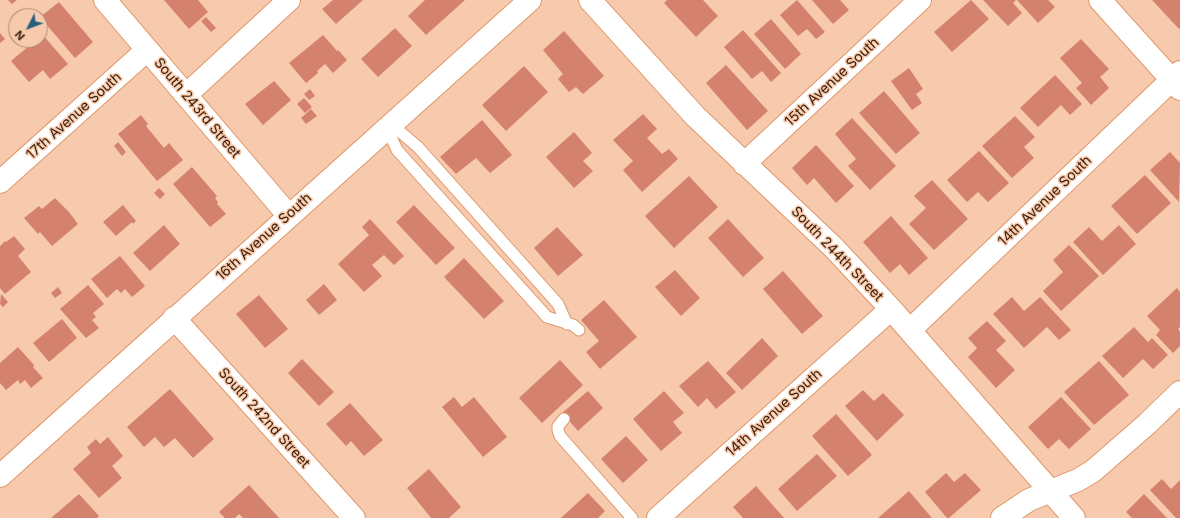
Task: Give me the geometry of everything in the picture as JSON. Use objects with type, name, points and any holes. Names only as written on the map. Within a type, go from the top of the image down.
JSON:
[{"type":"street","name":"South 243rd Street","points":[[105,0],[289,216]]},
{"type":"street","points":[[186,96],[289,0]]},
{"type":"street","name":"16th Avenue South","points":[[0,476],[174,318],[530,0]]},
{"type":"street","name":"South 244th Street","points":[[590,0],[695,116],[834,248],[891,309],[1074,518]]},
{"type":"street","name":"15th Avenue South","points":[[744,164],[920,0]]},
{"type":"street","points":[[1100,0],[1177,81]]},
{"type":"street","name":"17th Avenue South","points":[[0,182],[147,50]]},
{"type":"street","name":"14th Avenue South","points":[[910,330],[1177,81]]},
{"type":"street","name":"14th Avenue South","points":[[658,518],[891,309]]},
{"type":"street","name":"South 242nd Street","points":[[174,318],[354,518]]},
{"type":"street","points":[[1002,518],[1029,500],[1050,490],[1078,480],[1093,470],[1147,424],[1180,392]]},
{"type":"lane","points":[[389,126],[397,150],[547,317],[573,325],[579,330]]},
{"type":"lane","points":[[389,126],[418,147],[558,304],[566,324]]},
{"type":"lane","points":[[564,419],[558,426],[560,436],[632,518]]},
{"type":"building","points":[[8,0],[17,0],[12,4]]},
{"type":"building","points":[[164,0],[198,0],[208,12],[189,29]]},
{"type":"building","points":[[333,0],[363,0],[336,24],[322,9]]},
{"type":"building","points":[[425,0],[465,0],[426,35],[408,16]]},
{"type":"building","points":[[667,0],[703,0],[718,16],[696,37],[664,3]]},
{"type":"building","points":[[797,0],[825,32],[816,39],[807,29],[798,36],[780,15]]},
{"type":"building","points":[[812,0],[840,0],[849,10],[833,24]]},
{"type":"building","points":[[971,0],[989,19],[952,52],[934,32]]},
{"type":"building","points":[[983,0],[1016,0],[1013,3],[1022,13],[1008,26]]},
{"type":"building","points":[[1017,0],[1048,0],[1055,7],[1038,23]]},
{"type":"building","points":[[1152,0],[1180,0],[1179,29]]},
{"type":"building","points":[[59,2],[93,42],[75,58],[48,26],[48,11]]},
{"type":"building","points":[[206,17],[216,28],[211,32],[201,21]]},
{"type":"building","points":[[771,19],[801,54],[785,69],[754,34]]},
{"type":"building","points":[[395,28],[412,46],[378,77],[361,59]]},
{"type":"building","points":[[743,30],[781,73],[771,82],[762,71],[752,79],[724,47]]},
{"type":"building","points":[[564,31],[604,76],[583,94],[576,87],[569,92],[558,79],[563,74],[543,50]]},
{"type":"building","points":[[0,33],[5,39],[0,43]]},
{"type":"building","points":[[323,35],[347,60],[333,73],[325,64],[317,71],[318,73],[306,83],[289,63]]},
{"type":"building","points":[[1081,39],[1109,69],[1100,77],[1109,88],[1091,105],[1076,88],[1082,83],[1060,58]]},
{"type":"building","points":[[48,41],[68,64],[50,79],[43,70],[29,82],[11,61],[26,48],[48,48]]},
{"type":"building","points":[[726,65],[768,111],[747,130],[706,83]]},
{"type":"building","points":[[524,66],[548,92],[506,131],[482,105]]},
{"type":"building","points":[[909,68],[923,89],[916,94],[922,103],[912,110],[891,81]]},
{"type":"building","points":[[1055,75],[1082,104],[1070,115],[1061,105],[1038,127],[1020,108]]},
{"type":"building","points":[[274,81],[291,100],[263,125],[245,104]]},
{"type":"building","points":[[310,89],[315,96],[309,100],[304,94]]},
{"type":"building","points":[[884,91],[920,133],[896,154],[859,113]]},
{"type":"building","points":[[304,98],[312,107],[305,113],[297,104]]},
{"type":"building","points":[[311,109],[317,116],[306,124],[301,118]]},
{"type":"building","points":[[643,114],[657,129],[647,138],[662,154],[669,149],[678,159],[642,192],[623,170],[633,161],[613,140]]},
{"type":"building","points":[[141,115],[148,124],[146,126],[164,148],[169,143],[183,160],[157,181],[118,134]]},
{"type":"building","points":[[1015,116],[1035,137],[1024,147],[1034,158],[1012,178],[982,146]]},
{"type":"building","points":[[852,118],[896,166],[870,190],[848,166],[856,159],[835,134]]},
{"type":"building","points":[[482,120],[512,155],[490,173],[476,158],[456,174],[440,157]]},
{"type":"building","points":[[574,132],[592,153],[583,161],[593,171],[574,188],[546,157]]},
{"type":"building","points":[[118,142],[126,152],[122,156],[114,146]]},
{"type":"building","points":[[816,145],[854,186],[836,203],[814,178],[807,185],[792,168]]},
{"type":"building","points":[[979,151],[1009,183],[988,202],[978,192],[967,202],[947,180]]},
{"type":"building","points":[[1170,152],[1180,163],[1179,202],[1150,170]]},
{"type":"building","points":[[192,167],[217,196],[215,198],[218,202],[217,204],[226,214],[210,227],[173,184]]},
{"type":"building","points":[[1145,175],[1171,203],[1137,234],[1111,206]]},
{"type":"building","points":[[689,176],[718,207],[674,248],[645,216]]},
{"type":"building","points":[[932,180],[968,219],[934,250],[909,224],[926,208],[914,196]]},
{"type":"building","points":[[159,188],[165,194],[160,199],[154,193]]},
{"type":"building","points":[[55,198],[69,212],[78,224],[52,246],[40,232],[38,234],[24,218],[39,206],[42,209]]},
{"type":"building","points":[[123,205],[136,221],[133,224],[132,222],[116,236],[103,222]]},
{"type":"building","points":[[414,205],[455,248],[436,265],[396,222]]},
{"type":"building","points":[[891,216],[928,258],[909,275],[900,264],[890,273],[863,242]]},
{"type":"building","points":[[370,219],[404,256],[394,265],[384,255],[372,265],[382,276],[364,292],[338,264],[369,235],[362,227]]},
{"type":"building","points":[[728,219],[764,258],[743,277],[708,238]]},
{"type":"building","points":[[164,225],[180,244],[150,271],[133,253]]},
{"type":"building","points":[[1119,225],[1136,244],[1103,275],[1073,242],[1089,227],[1102,241]]},
{"type":"building","points":[[557,227],[583,255],[558,276],[534,248]]},
{"type":"building","points":[[14,236],[25,249],[18,256],[31,272],[5,294],[0,288],[0,246]]},
{"type":"building","points":[[1069,245],[1099,276],[1061,311],[1043,291],[1063,272],[1053,260]]},
{"type":"building","points":[[120,256],[145,286],[132,297],[125,289],[121,293],[117,289],[107,298],[91,279]]},
{"type":"building","points":[[464,258],[504,301],[484,319],[444,277]]},
{"type":"building","points":[[675,270],[700,298],[681,316],[655,287]]},
{"type":"building","points":[[783,271],[823,316],[802,334],[763,289]]},
{"type":"building","points":[[324,284],[337,300],[319,315],[306,300]]},
{"type":"building","points":[[88,285],[104,304],[93,313],[96,317],[92,320],[99,328],[86,338],[60,309]]},
{"type":"building","points":[[58,287],[62,293],[55,298],[51,293]]},
{"type":"building","points":[[1177,288],[1180,292],[1180,327],[1178,329],[1180,332],[1180,346],[1173,353],[1156,335],[1160,330],[1147,316]]},
{"type":"building","points":[[1,294],[8,302],[3,307],[0,304]]},
{"type":"building","points":[[259,295],[288,329],[265,348],[236,314]]},
{"type":"building","points":[[1012,297],[1024,311],[1040,297],[1071,330],[1059,340],[1047,327],[1024,348],[993,314]]},
{"type":"building","points":[[604,300],[637,337],[600,369],[586,352],[599,341],[581,320]]},
{"type":"building","points":[[62,319],[77,338],[49,362],[33,343]]},
{"type":"building","points":[[987,321],[1006,341],[996,350],[1015,370],[996,388],[968,357],[977,348],[968,338]]},
{"type":"building","points":[[1134,327],[1148,342],[1152,338],[1168,355],[1153,369],[1143,359],[1123,378],[1102,356]]},
{"type":"building","points":[[762,338],[778,356],[742,390],[726,373]]},
{"type":"building","points":[[18,347],[43,378],[31,388],[25,380],[20,384],[18,380],[6,390],[0,383],[0,363]]},
{"type":"building","points":[[302,359],[334,392],[319,406],[288,373]]},
{"type":"building","points":[[560,360],[583,385],[542,423],[519,398]]},
{"type":"building","points":[[708,361],[736,392],[716,409],[707,398],[698,407],[679,386]]},
{"type":"building","points":[[1099,361],[1129,395],[1094,425],[1064,392]]},
{"type":"building","points":[[170,389],[214,439],[193,458],[175,438],[164,447],[155,437],[144,447],[127,427]]},
{"type":"building","points":[[863,390],[874,401],[883,393],[904,415],[877,441],[845,406]]},
{"type":"building","points":[[588,391],[603,408],[578,431],[562,413]]},
{"type":"building","points":[[664,391],[684,413],[673,422],[682,433],[661,451],[633,419]]},
{"type":"building","points":[[454,397],[462,407],[474,397],[507,437],[483,457],[442,407]]},
{"type":"building","points":[[1061,397],[1091,429],[1069,449],[1059,439],[1048,449],[1028,427]]},
{"type":"building","points":[[350,403],[383,440],[364,456],[351,441],[346,446],[326,424]]},
{"type":"building","points":[[836,414],[872,455],[848,476],[812,436]]},
{"type":"building","points":[[626,436],[648,460],[623,483],[601,459]]},
{"type":"building","points":[[108,437],[123,456],[112,466],[122,478],[99,498],[73,469],[91,453],[87,447],[96,439],[100,444]]},
{"type":"building","points":[[817,454],[837,476],[797,511],[778,489]]},
{"type":"building","points":[[429,469],[461,507],[449,518],[431,518],[407,488]]},
{"type":"building","points":[[946,473],[954,482],[965,473],[981,490],[949,518],[947,518],[925,492]]},
{"type":"building","points":[[1162,479],[1171,489],[1180,480],[1180,518],[1176,518],[1150,490]]},
{"type":"building","points":[[249,485],[279,518],[243,518],[239,514],[235,518],[225,518],[219,512]]},
{"type":"building","points":[[756,486],[784,518],[743,518],[733,507]]},
{"type":"building","points":[[909,491],[932,518],[878,518]]},
{"type":"building","points":[[588,493],[605,511],[598,518],[561,518]]},
{"type":"building","points":[[79,494],[99,516],[97,518],[51,518]]},
{"type":"building","points":[[1144,494],[1167,518],[1132,518],[1126,512]]}]
